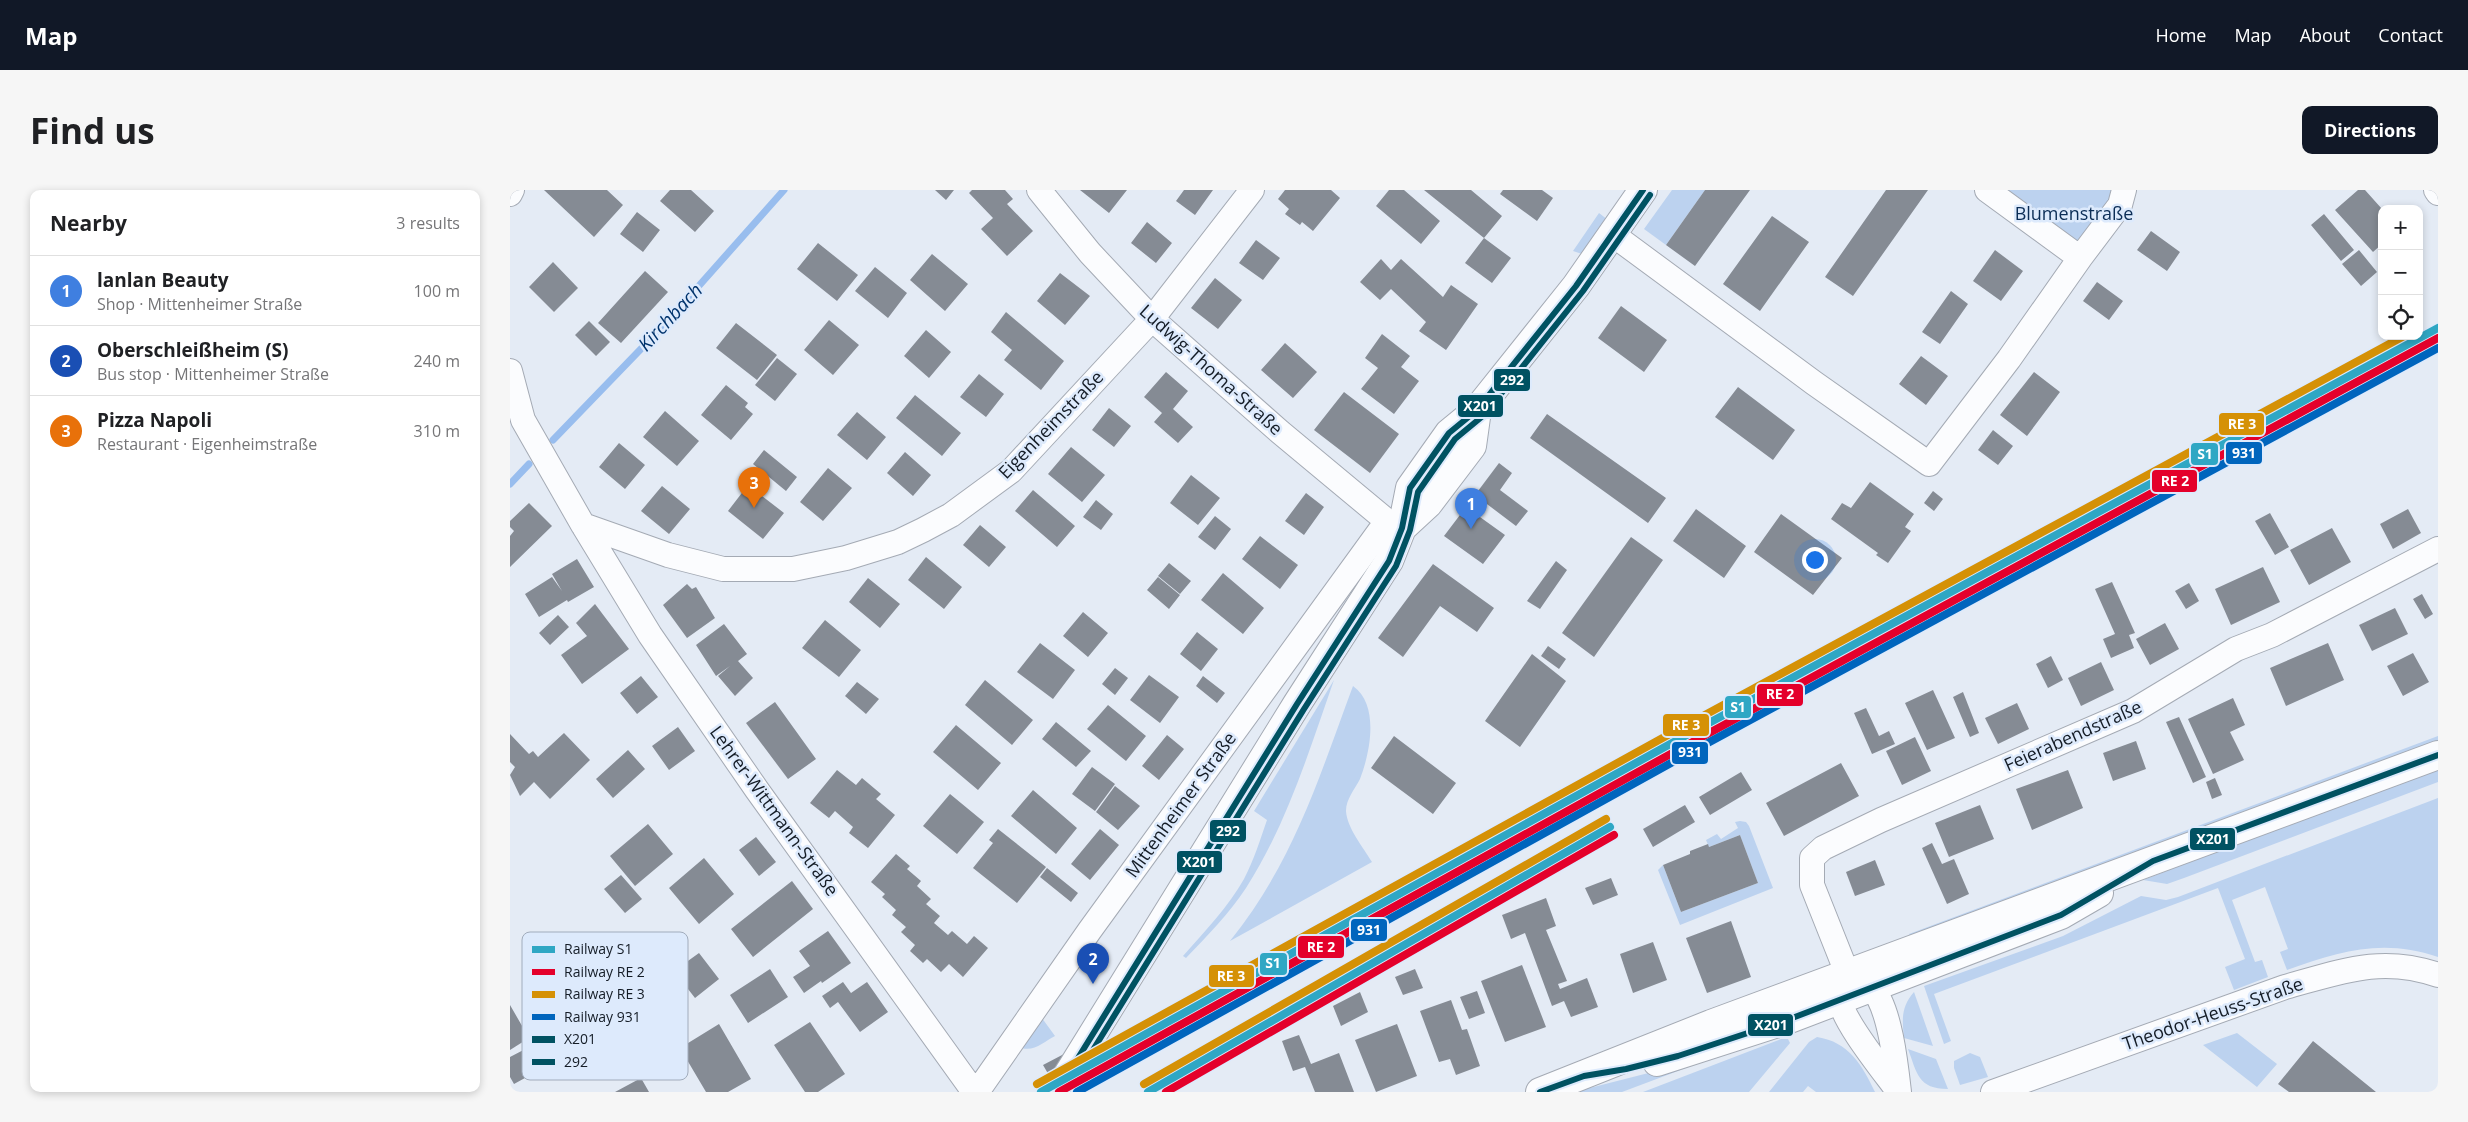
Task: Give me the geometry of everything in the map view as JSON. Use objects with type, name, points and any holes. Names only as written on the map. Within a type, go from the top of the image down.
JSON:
[{"type":"main road","name":"Mittenheimer Straße","points":[[1057,1092],[1243,791],[1389,561],[1394,524],[1428,504],[1472,446],[1477,410],[1576,286],[1643,190]]},
{"type":"main road","points":[[1540,1092],[1584,1076],[1636,1052],[1844,986],[2090,883],[2438,755]]},
{"type":"main road","points":[[1844,986],[1872,986],[2062,915],[2153,861]]},
{"type":"street","points":[[510,194],[512,190]]},
{"type":"street","name":"Ludwig-Thoma-Straße","points":[[1039,190],[1090,253],[1152,319],[1280,432],[1394,524]]},
{"type":"street","name":"Eigenheimstraße","points":[[583,525],[676,558],[723,569],[793,568],[846,558],[898,542],[951,515],[1011,471],[1152,319],[1252,190]]},
{"type":"street","points":[[1987,190],[2080,258]]},
{"type":"street","points":[[1612,234],[1814,383],[1935,468],[2080,258],[2120,205],[2124,190]]},
{"type":"street","name":"Lehrer-Wittmann-Straße","points":[[510,371],[523,420],[583,525],[650,635],[976,1092]]},
{"type":"street","name":"Mittenheimer Straße","points":[[976,1092],[1090,930],[1394,524]]},
{"type":"street","name":"Feierabendstraße","points":[[1844,986],[1812,885],[1812,858],[1823,848],[1881,820],[2133,711],[2236,649],[2272,635],[2438,549]]},
{"type":"street","name":"Theodor-Heuss-Straße","points":[[1994,1092],[2285,987],[2370,965],[2417,968],[2438,975]]},
{"type":"street","points":[[1844,986],[1863,1044],[1899,1092]]},
{"type":"street","points":[[1872,986],[1884,1008],[1896,1062],[1899,1092]]},
{"type":"green space","points":[[1672,190],[1705,190],[1666,245],[1644,229]]},
{"type":"green space","name":"Blumenstraße","points":[[2002,190],[2116,190],[2111,205],[2077,243]]},
{"type":"green space","points":[[1599,213],[1608,220],[1582,254],[1573,251]]},
{"type":"green space","points":[[1334,680],[1296,787],[1261,864],[1232,907],[1186,958],[1183,956],[1224,909],[1244,879],[1267,820],[1254,811]]},
{"type":"green space","points":[[1353,686],[1361,694],[1367,705],[1370,717],[1370,730],[1364,768],[1349,798],[1346,811],[1352,831],[1372,862],[1230,941],[1252,911],[1288,850],[1316,787]]},
{"type":"green space","points":[[2438,736],[2438,742],[1912,940],[1909,934]]},
{"type":"green space","points":[[2438,768],[2438,782],[2167,884],[2143,880]]},
{"type":"green space","points":[[2438,798],[2438,957],[2399,948],[2362,949],[2325,957],[2287,970],[2280,952],[2288,949],[2265,887],[2232,900],[2255,962],[2262,960],[2268,977],[2234,990],[2225,967],[2245,959],[2218,888],[1934,994],[1951,1041],[1944,1044],[1924,986],[2063,936],[2141,896],[2166,900],[2178,897]]},
{"type":"green space","points":[[1735,822],[1746,822],[1749,826],[1773,888],[1680,925],[1658,870],[1663,865],[1681,912],[1758,883],[1740,835],[1709,847],[1706,840],[1717,834],[1721,839],[1738,828]]},
{"type":"green space","points":[[1914,992],[1933,1046],[1904,1038],[1903,1014]]},
{"type":"green space","points":[[1039,1014],[1055,1036],[1031,1049],[1022,1048]]},
{"type":"green space","points":[[1779,1033],[1622,1092],[1574,1092],[1672,1067]]},
{"type":"green space","points":[[2237,1033],[2277,1064],[2257,1087],[2203,1045]]},
{"type":"green space","points":[[1817,1037],[1838,1044],[1846,1049],[1859,1064],[1875,1092],[1816,1092],[1808,1086],[1803,1092],[1769,1092],[1809,1042]]},
{"type":"green space","points":[[1781,1039],[1788,1039],[1790,1043],[1749,1092],[1643,1092]]},
{"type":"green space","points":[[1908,1049],[1936,1059],[1948,1089],[1930,1086],[1920,1078]]},
{"type":"green space","points":[[1970,1053],[1980,1057],[1988,1077],[1960,1085],[1954,1068],[1954,1061]]},
{"type":"building","points":[[544,190],[607,190],[623,205],[594,237]]},
{"type":"building","points":[[670,190],[691,190],[714,211],[695,232],[660,201]]},
{"type":"building","points":[[935,190],[954,190],[946,200]]},
{"type":"building","points":[[972,190],[1005,190],[1013,199],[1007,204],[1033,231],[1007,256],[981,229],[993,218],[969,193]]},
{"type":"building","points":[[1080,190],[1127,190],[1109,213]]},
{"type":"building","points":[[1184,190],[1213,190],[1195,215],[1176,201]]},
{"type":"building","points":[[1285,190],[1331,190],[1340,198],[1313,231],[1302,222],[1300,225],[1285,214],[1289,209],[1278,199]]},
{"type":"building","points":[[1389,190],[1404,190],[1440,221],[1421,244],[1376,206]]},
{"type":"building","points":[[1424,190],[1471,190],[1502,216],[1484,238]]},
{"type":"building","points":[[1503,190],[1542,190],[1553,198],[1537,221],[1500,194]]},
{"type":"building","points":[[1705,190],[1750,190],[1695,266],[1666,245]]},
{"type":"building","points":[[1886,190],[1928,190],[1853,296],[1825,277]]},
{"type":"building","points":[[2358,190],[2365,190],[2378,205],[2378,248],[2373,252],[2335,210]]},
{"type":"building","points":[[637,212],[660,230],[643,252],[620,234]]},
{"type":"building","points":[[2324,214],[2354,250],[2341,261],[2311,225]]},
{"type":"building","points":[[1772,216],[1809,242],[1760,311],[1723,284]]},
{"type":"building","points":[[1147,222],[1172,243],[1156,263],[1131,243]]},
{"type":"building","points":[[2151,231],[2180,252],[2167,271],[2137,250]]},
{"type":"building","points":[[1484,238],[1511,258],[1492,283],[1465,263]]},
{"type":"building","points":[[1256,240],[1280,258],[1263,280],[1239,263]]},
{"type":"building","points":[[818,243],[858,275],[837,301],[797,269]]},
{"type":"building","points":[[1995,250],[2023,271],[2001,301],[1973,281]]},
{"type":"building","points":[[2359,250],[2377,272],[2361,286],[2342,264]]},
{"type":"building","points":[[932,254],[968,284],[945,311],[910,280]]},
{"type":"building","points":[[1381,259],[1391,270],[1401,259],[1443,297],[1451,285],[1478,304],[1446,350],[1419,331],[1426,322],[1391,289],[1380,300],[1360,282]]},
{"type":"building","points":[[553,262],[578,288],[554,312],[529,287]]},
{"type":"building","points":[[875,267],[907,293],[888,318],[855,291]]},
{"type":"building","points":[[645,271],[668,292],[621,343],[598,323]]},
{"type":"building","points":[[1060,273],[1090,296],[1065,325],[1037,301]]},
{"type":"building","points":[[1215,278],[1242,300],[1218,329],[1191,308]]},
{"type":"building","points":[[2097,282],[2123,301],[2109,320],[2083,301]]},
{"type":"building","points":[[1951,291],[1968,304],[1940,344],[1922,332]]},
{"type":"building","points":[[1621,306],[1667,340],[1644,372],[1598,338]]},
{"type":"building","points":[[1006,312],[1064,361],[1041,390],[1004,360],[1012,350],[991,332]]},
{"type":"building","points":[[829,320],[859,345],[833,375],[804,350]]},
{"type":"building","points":[[589,321],[610,342],[596,356],[575,335]]},
{"type":"building","points":[[736,323],[777,355],[757,380],[716,348]]},
{"type":"building","points":[[926,330],[951,352],[929,378],[904,356]]},
{"type":"building","points":[[1382,334],[1410,356],[1401,367],[1419,381],[1394,414],[1361,389],[1378,368],[1365,358]]},
{"type":"building","points":[[1285,343],[1317,372],[1293,398],[1261,370]]},
{"type":"building","points":[[1921,356],[1948,376],[1926,405],[1899,384]]},
{"type":"building","points":[[777,358],[797,374],[775,401],[755,385]]},
{"type":"building","points":[[1166,372],[1188,391],[1173,409],[1193,427],[1178,443],[1154,422],[1162,413],[1144,397]]},
{"type":"building","points":[[2034,372],[2060,392],[2027,436],[2000,415]]},
{"type":"building","points":[[979,374],[1004,394],[986,417],[960,397]]},
{"type":"building","points":[[726,385],[748,403],[745,407],[753,414],[731,440],[701,415]]},
{"type":"building","points":[[1738,387],[1795,430],[1773,460],[1715,417]]},
{"type":"building","points":[[1344,392],[1399,434],[1370,473],[1314,430]]},
{"type":"building","points":[[915,395],[961,433],[942,456],[896,418]]},
{"type":"building","points":[[1109,408],[1131,426],[1114,447],[1092,430]]},
{"type":"building","points":[[665,411],[699,441],[677,466],[643,437]]},
{"type":"building","points":[[857,412],[886,437],[867,460],[837,435]]},
{"type":"building","points":[[1547,414],[1666,498],[1648,523],[1530,438]]},
{"type":"building","points":[[1993,430],[2013,446],[1998,465],[1978,450]]},
{"type":"building","points":[[619,443],[645,465],[625,489],[599,467]]},
{"type":"building","points":[[1071,447],[1105,475],[1082,502],[1048,474]]},
{"type":"building","points":[[764,450],[797,477],[786,491],[753,464]]},
{"type":"building","points":[[905,452],[931,475],[913,496],[887,473]]},
{"type":"building","points":[[1499,463],[1512,473],[1500,490],[1528,511],[1516,526],[1475,495]]},
{"type":"building","points":[[828,468],[852,488],[823,521],[800,502]]},
{"type":"building","points":[[1191,475],[1220,498],[1198,525],[1170,503]]},
{"type":"building","points":[[1870,482],[1914,514],[1905,527],[1911,531],[1888,563],[1876,555],[1878,553],[1831,519],[1842,503],[1851,508]]},
{"type":"building","points":[[748,485],[784,513],[763,539],[728,511]]},
{"type":"building","points":[[662,486],[690,509],[669,534],[641,511]]},
{"type":"building","points":[[1033,490],[1075,526],[1057,547],[1015,511]]},
{"type":"building","points":[[1933,491],[1943,499],[1934,511],[1924,503]]},
{"type":"building","points":[[1306,493],[1324,507],[1304,535],[1285,521]]},
{"type":"building","points":[[1096,500],[1113,514],[1101,530],[1083,517]]},
{"type":"building","points":[[529,503],[552,526],[510,567],[510,536],[514,531],[510,527],[510,521]]},
{"type":"building","points":[[1466,507],[1505,535],[1483,564],[1444,536]]},
{"type":"building","points":[[1696,509],[1746,546],[1724,578],[1673,541]]},
{"type":"building","points":[[2408,509],[2421,533],[2393,549],[2380,524]]},
{"type":"building","points":[[2270,513],[2289,547],[2275,555],[2255,521]]},
{"type":"building","points":[[1781,514],[1842,558],[1813,595],[1754,552]]},
{"type":"building","points":[[1215,516],[1231,529],[1215,550],[1198,537]]},
{"type":"building","points":[[980,525],[1006,547],[989,567],[963,545]]},
{"type":"building","points":[[2332,528],[2351,562],[2309,585],[2290,550]]},
{"type":"building","points":[[1260,536],[1298,565],[1280,589],[1242,559]]},
{"type":"building","points":[[1631,537],[1663,560],[1594,657],[1562,633]]},
{"type":"building","points":[[926,557],[962,587],[944,609],[908,580]]},
{"type":"building","points":[[577,559],[594,587],[568,602],[567,600],[539,617],[525,594],[552,577],[562,591],[552,574]]},
{"type":"building","points":[[1556,561],[1567,570],[1540,609],[1527,601]]},
{"type":"building","points":[[1169,563],[1191,581],[1180,594],[1158,576]]},
{"type":"building","points":[[1433,564],[1494,608],[1477,632],[1440,606],[1403,657],[1378,638]]},
{"type":"building","points":[[2263,567],[2280,602],[2231,625],[2215,589]]},
{"type":"building","points":[[1223,573],[1264,608],[1243,634],[1201,600]]},
{"type":"building","points":[[1158,577],[1180,595],[1169,609],[1147,590]]},
{"type":"building","points":[[868,578],[900,604],[880,628],[849,602]]},
{"type":"building","points":[[2112,582],[2135,633],[2129,635],[2134,648],[2111,658],[2103,639],[2115,634],[2095,589]]},
{"type":"building","points":[[2189,583],[2199,601],[2186,609],[2175,591]]},
{"type":"building","points":[[687,584],[692,589],[696,587],[715,618],[687,638],[663,605]]},
{"type":"building","points":[[2422,594],[2433,614],[2425,619],[2413,599]]},
{"type":"building","points":[[595,604],[629,649],[582,684],[561,655],[587,636],[576,623]]},
{"type":"building","points":[[2395,608],[2408,634],[2372,651],[2359,625]]},
{"type":"building","points":[[1083,612],[1108,633],[1088,657],[1063,636]]},
{"type":"building","points":[[558,615],[569,627],[550,645],[539,633]]},
{"type":"building","points":[[825,620],[861,650],[839,677],[802,648]]},
{"type":"building","points":[[2165,623],[2179,649],[2150,665],[2136,639]]},
{"type":"building","points":[[724,624],[747,654],[738,661],[753,678],[735,696],[718,676],[730,666],[716,676],[696,645]]},
{"type":"building","points":[[1197,632],[1218,649],[1201,671],[1180,654]]},
{"type":"building","points":[[1040,643],[1075,670],[1053,699],[1017,672]]},
{"type":"building","points":[[2328,643],[2344,680],[2286,706],[2270,668]]},
{"type":"building","points":[[1548,646],[1566,659],[1559,669],[1541,656]]},
{"type":"building","points":[[2413,653],[2429,682],[2403,696],[2387,666]]},
{"type":"building","points":[[1532,654],[1566,681],[1520,747],[1485,721]]},
{"type":"building","points":[[2051,656],[2063,680],[2048,688],[2036,664]]},
{"type":"building","points":[[2101,662],[2114,690],[2081,706],[2068,678]]},
{"type":"building","points":[[1115,668],[1128,678],[1115,695],[1102,684]]},
{"type":"building","points":[[1149,675],[1179,697],[1160,723],[1130,700]]},
{"type":"building","points":[[641,676],[658,697],[637,714],[620,693]]},
{"type":"building","points":[[1203,676],[1225,693],[1217,703],[1196,686]]},
{"type":"building","points":[[985,680],[1033,720],[1012,745],[965,705]]},
{"type":"building","points":[[857,682],[879,699],[866,714],[845,696]]},
{"type":"building","points":[[1933,690],[1955,738],[1927,750],[1905,703]]},
{"type":"building","points":[[1963,692],[1979,733],[1970,737],[1953,697]]},
{"type":"building","points":[[2233,698],[2245,725],[2230,732],[2244,760],[2213,774],[2188,719]]},
{"type":"building","points":[[775,702],[816,759],[788,779],[746,723]]},
{"type":"building","points":[[2017,703],[2029,729],[1998,744],[1985,718]]},
{"type":"building","points":[[1108,705],[1146,736],[1126,761],[1087,729]]},
{"type":"building","points":[[1866,708],[1879,736],[1889,731],[1895,744],[1872,754],[1854,713]]},
{"type":"building","points":[[2179,717],[2206,777],[2193,783],[2166,722]]},
{"type":"building","points":[[1056,722],[1091,751],[1076,767],[1042,739]]},
{"type":"building","points":[[956,725],[1001,763],[978,790],[933,752]]},
{"type":"building","points":[[678,727],[695,751],[669,770],[652,746]]},
{"type":"building","points":[[564,733],[590,760],[550,799],[534,782],[520,796],[510,775],[515,767],[510,762],[510,734],[529,754],[533,751],[538,757]]},
{"type":"building","points":[[1167,735],[1184,749],[1159,780],[1142,766]]},
{"type":"building","points":[[1394,736],[1456,783],[1433,814],[1371,768]]},
{"type":"building","points":[[1915,737],[1931,771],[1902,785],[1886,751]]},
{"type":"building","points":[[2136,741],[2146,769],[2113,781],[2103,753]]},
{"type":"building","points":[[628,750],[645,769],[613,798],[596,779]]},
{"type":"building","points":[[1841,763],[1859,796],[1784,836],[1766,803]]},
{"type":"building","points":[[1092,767],[1115,784],[1095,811],[1072,794]]},
{"type":"building","points":[[837,770],[856,785],[862,778],[881,794],[876,799],[895,815],[868,848],[849,833],[853,827],[835,811],[829,818],[810,803]]},
{"type":"building","points":[[2068,770],[2083,808],[2032,830],[2016,789]]},
{"type":"building","points":[[1741,772],[1752,790],[1710,815],[1699,797]]},
{"type":"building","points":[[2215,778],[2222,795],[2212,799],[2206,782]]},
{"type":"building","points":[[1115,786],[1140,806],[1118,830],[1096,812]]},
{"type":"building","points":[[1033,790],[1077,828],[1056,854],[1011,816]]},
{"type":"building","points":[[950,794],[984,822],[957,854],[923,826]]},
{"type":"building","points":[[1685,805],[1695,822],[1653,847],[1643,829]]},
{"type":"building","points":[[1980,805],[1994,839],[1949,857],[1935,823]]},
{"type":"building","points":[[648,824],[673,854],[635,886],[610,856]]},
{"type":"building","points":[[998,829],[1046,867],[1017,903],[973,868],[993,843],[989,840]]},
{"type":"building","points":[[1100,829],[1119,845],[1090,880],[1071,864]]},
{"type":"building","points":[[1740,835],[1758,883],[1681,912],[1663,865],[1690,854],[1690,851],[1708,844],[1709,847]]},
{"type":"building","points":[[756,837],[776,862],[759,876],[739,850]]},
{"type":"building","points":[[1932,843],[1942,864],[1954,859],[1969,894],[1947,904],[1922,848]]},
{"type":"building","points":[[896,854],[910,866],[907,869],[921,881],[917,886],[931,899],[926,904],[940,916],[934,923],[948,935],[952,931],[967,944],[974,936],[988,948],[963,977],[949,964],[941,972],[927,959],[923,963],[910,951],[915,945],[901,932],[906,927],[892,915],[896,910],[882,897],[885,894],[871,882]]},
{"type":"building","points":[[704,858],[734,894],[699,924],[669,888]]},
{"type":"building","points":[[1875,860],[1885,885],[1855,896],[1846,872]]},
{"type":"building","points":[[1047,868],[1078,893],[1071,902],[1040,877]]},
{"type":"building","points":[[621,875],[642,899],[625,913],[604,889]]},
{"type":"building","points":[[1611,878],[1618,895],[1593,905],[1585,888]]},
{"type":"building","points":[[792,881],[813,909],[753,957],[731,929]]},
{"type":"building","points":[[1546,898],[1556,926],[1546,930],[1567,981],[1558,984],[1560,989],[1587,978],[1598,1007],[1571,1017],[1564,1001],[1552,1006],[1525,933],[1511,939],[1502,915]]},
{"type":"building","points":[[1731,921],[1751,977],[1707,993],[1686,938]]},
{"type":"building","points":[[828,931],[851,963],[804,993],[793,977],[810,966],[799,951]]},
{"type":"building","points":[[1653,942],[1667,980],[1633,993],[1620,954]]},
{"type":"building","points":[[699,953],[719,979],[695,998],[688,989],[688,961]]},
{"type":"building","points":[[1522,965],[1546,1027],[1505,1042],[1481,981]]},
{"type":"building","points":[[770,969],[788,997],[748,1023],[730,995]]},
{"type":"building","points":[[1415,969],[1423,988],[1403,995],[1395,977]]},
{"type":"building","points":[[843,982],[851,993],[867,982],[888,1012],[860,1032],[838,1002],[830,1008],[822,996]]},
{"type":"building","points":[[1477,991],[1485,1013],[1469,1019],[1460,997]]},
{"type":"building","points":[[1360,992],[1368,1012],[1341,1026],[1333,1006]]},
{"type":"building","points":[[1451,1000],[1462,1030],[1467,1029],[1480,1066],[1456,1075],[1450,1059],[1439,1062],[1420,1011]]},
{"type":"building","points":[[510,1005],[522,1026],[522,1042],[510,1050]]},
{"type":"building","points":[[810,1022],[845,1074],[818,1092],[805,1092],[774,1045]]},
{"type":"building","points":[[719,1024],[751,1079],[728,1092],[706,1092],[688,1062],[688,1043]]},
{"type":"building","points":[[1397,1024],[1417,1076],[1376,1092],[1355,1040]]},
{"type":"building","points":[[1299,1035],[1311,1064],[1339,1053],[1354,1092],[1315,1092],[1305,1067],[1293,1071],[1282,1041]]},
{"type":"building","points":[[2313,1041],[2376,1092],[2289,1092],[2278,1084]]},
{"type":"building","points":[[522,1051],[522,1080],[514,1084],[510,1077],[510,1057]]},
{"type":"building","points":[[1064,1054],[1070,1065],[1050,1077],[1043,1065]]},
{"type":"building","points":[[637,1080],[642,1080],[649,1092],[615,1092]]},
{"type":"waterway","name":"Kirchbach","points":[[553,440],[665,324],[784,190]]},
{"type":"waterway","name":"Kirchbach","points":[[510,484],[529,464]]},
{"type":"rail line","name":"S1","points":[[1041,1092],[1672,743],[2438,328]]},
{"type":"rail line","name":"931","points":[[1077,1092],[1680,758],[2438,348]]},
{"type":"rail line","name":"S1","points":[[1148,1092],[1610,827]]},
{"type":"transit line","name":"X201","points":[[1057,1092],[1297,704],[1389,561],[1402,528],[1410,488],[1449,433],[1477,410],[1576,286],[1643,190]]},
{"type":"transit line","name":"292","points":[[1067,1092],[1304,709],[1396,566],[1410,530],[1418,492],[1455,439],[1484,415],[1583,291],[1650,195]]},
{"type":"transit line","points":[[1059,1092],[1676,751],[2438,338]]},
{"type":"transit line","points":[[1037,1084],[1668,735],[2397,340]]},
{"type":"transit line","name":"X201","points":[[1540,1092],[1584,1076],[1626,1069],[1678,1056],[1787,1020],[2061,915],[2153,861],[2438,755]]},
{"type":"transit line","points":[[1144,1084],[1606,819]]},
{"type":"transit line","points":[[1166,1092],[1614,835]]},
{"type":"place","name":"Pizza Napoli","points":[[754,508]]},
{"type":"place","name":"lanlan Beauty","points":[[1471,529]]},
{"type":"place","name":"Oberschleißheim (S)","points":[[1093,984]]}]
